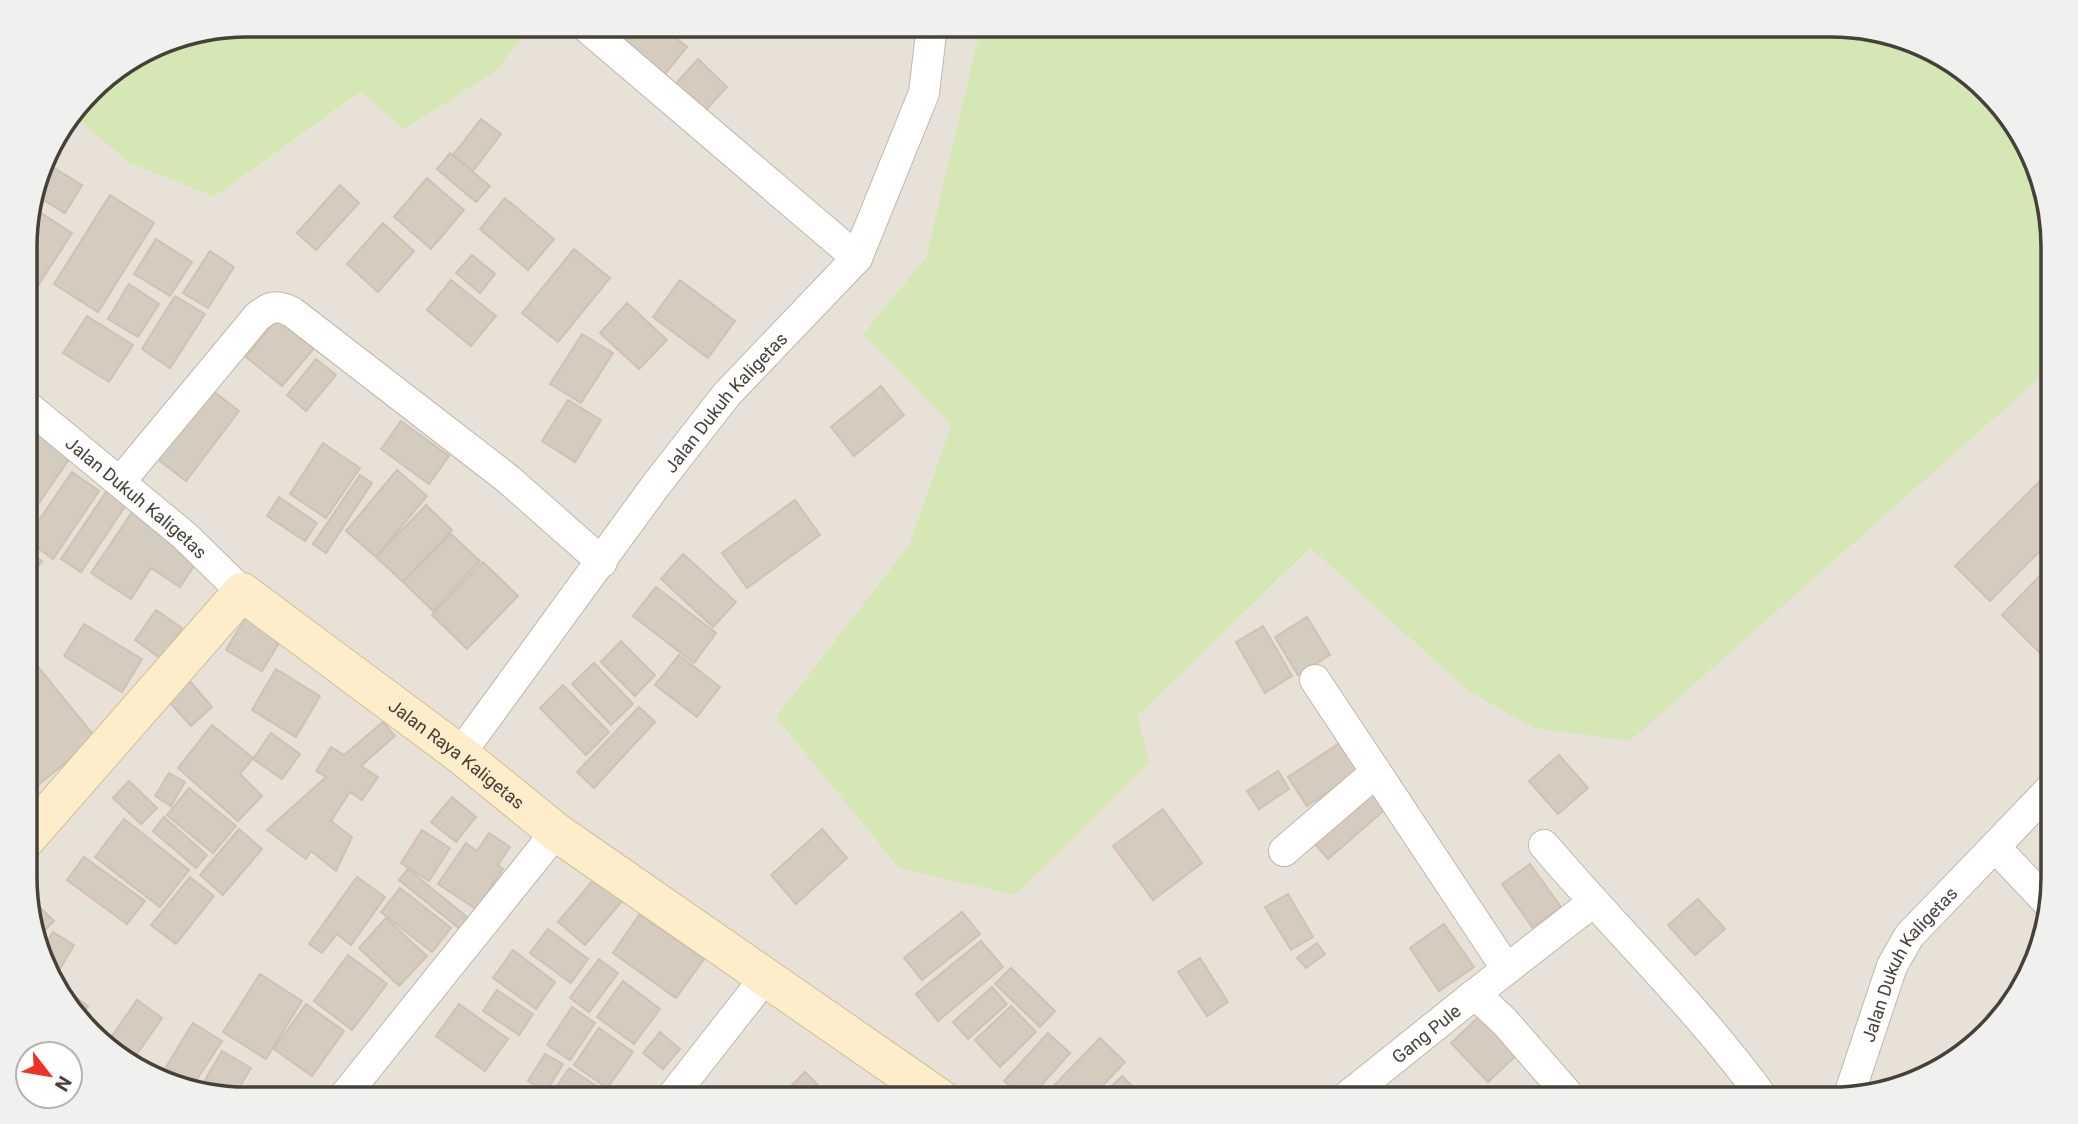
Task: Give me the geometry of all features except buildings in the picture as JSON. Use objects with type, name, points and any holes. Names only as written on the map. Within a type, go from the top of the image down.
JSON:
[{"type":"main road","name":"Jalan Raya Kaligetas","points":[[242,592],[460,754],[556,832],[764,979],[923,1087]]},
{"type":"main road","points":[[37,826],[242,592]]},
{"type":"street","points":[[599,37],[857,258]]},
{"type":"street","name":"Jalan Dukuh Kaligetas","points":[[460,754],[656,485],[727,394],[857,258],[924,93],[930,37]]},
{"type":"street","points":[[120,482],[257,317],[269,307],[280,306],[292,312],[508,479],[602,562]]},
{"type":"street","name":"Jalan Dukuh Kaligetas","points":[[37,414],[185,536],[242,592]]},
{"type":"street","points":[[1315,680],[1506,968]]},
{"type":"street","points":[[1284,851],[1376,772]]},
{"type":"street","name":"Jalan Dukuh Kaligetas","points":[[1852,1086],[1892,966],[1909,936],[2041,799]]},
{"type":"street","points":[[352,1087],[556,832]]},
{"type":"street","points":[[1544,845],[1593,902],[1676,988],[1754,1087]]},
{"type":"street","points":[[1996,847],[2040,894]]},
{"type":"street","name":"Gang Pule","points":[[1359,1087],[1506,968],[1593,902]]},
{"type":"street","points":[[679,1087],[764,979]]},
{"type":"street","points":[[1475,994],[1505,1022],[1562,1087]]},
{"type":"shaded area","points":[[523,37],[978,37],[926,257],[863,334],[951,423],[909,545],[776,717],[1136,716],[1312,548],[1467,690],[2041,370],[2041,877],[2034,932],[2020,970],[2006,994],[1970,1035],[1924,1066],[1899,1076],[1845,1087],[247,1087],[192,1080],[154,1066],[130,1052],[98,1026],[65,982],[44,932],[39,905],[37,233],[44,192],[53,166],[79,120],[129,163],[214,197],[362,92],[497,70]]},
{"type":"green space","points":[[233,37],[523,37],[497,70],[404,129],[361,92],[214,197],[129,163],[79,120],[98,98],[130,72],[179,48]]},
{"type":"green space","points":[[978,37],[1845,37],[1899,48],[1936,65],[1980,98],[2013,142],[2034,192],[2039,219],[2041,377],[1630,741],[1534,728],[1467,690],[1311,548],[1137,716],[1149,762],[1015,895],[899,868],[776,717],[909,545],[951,424],[863,334],[926,257]]}]
